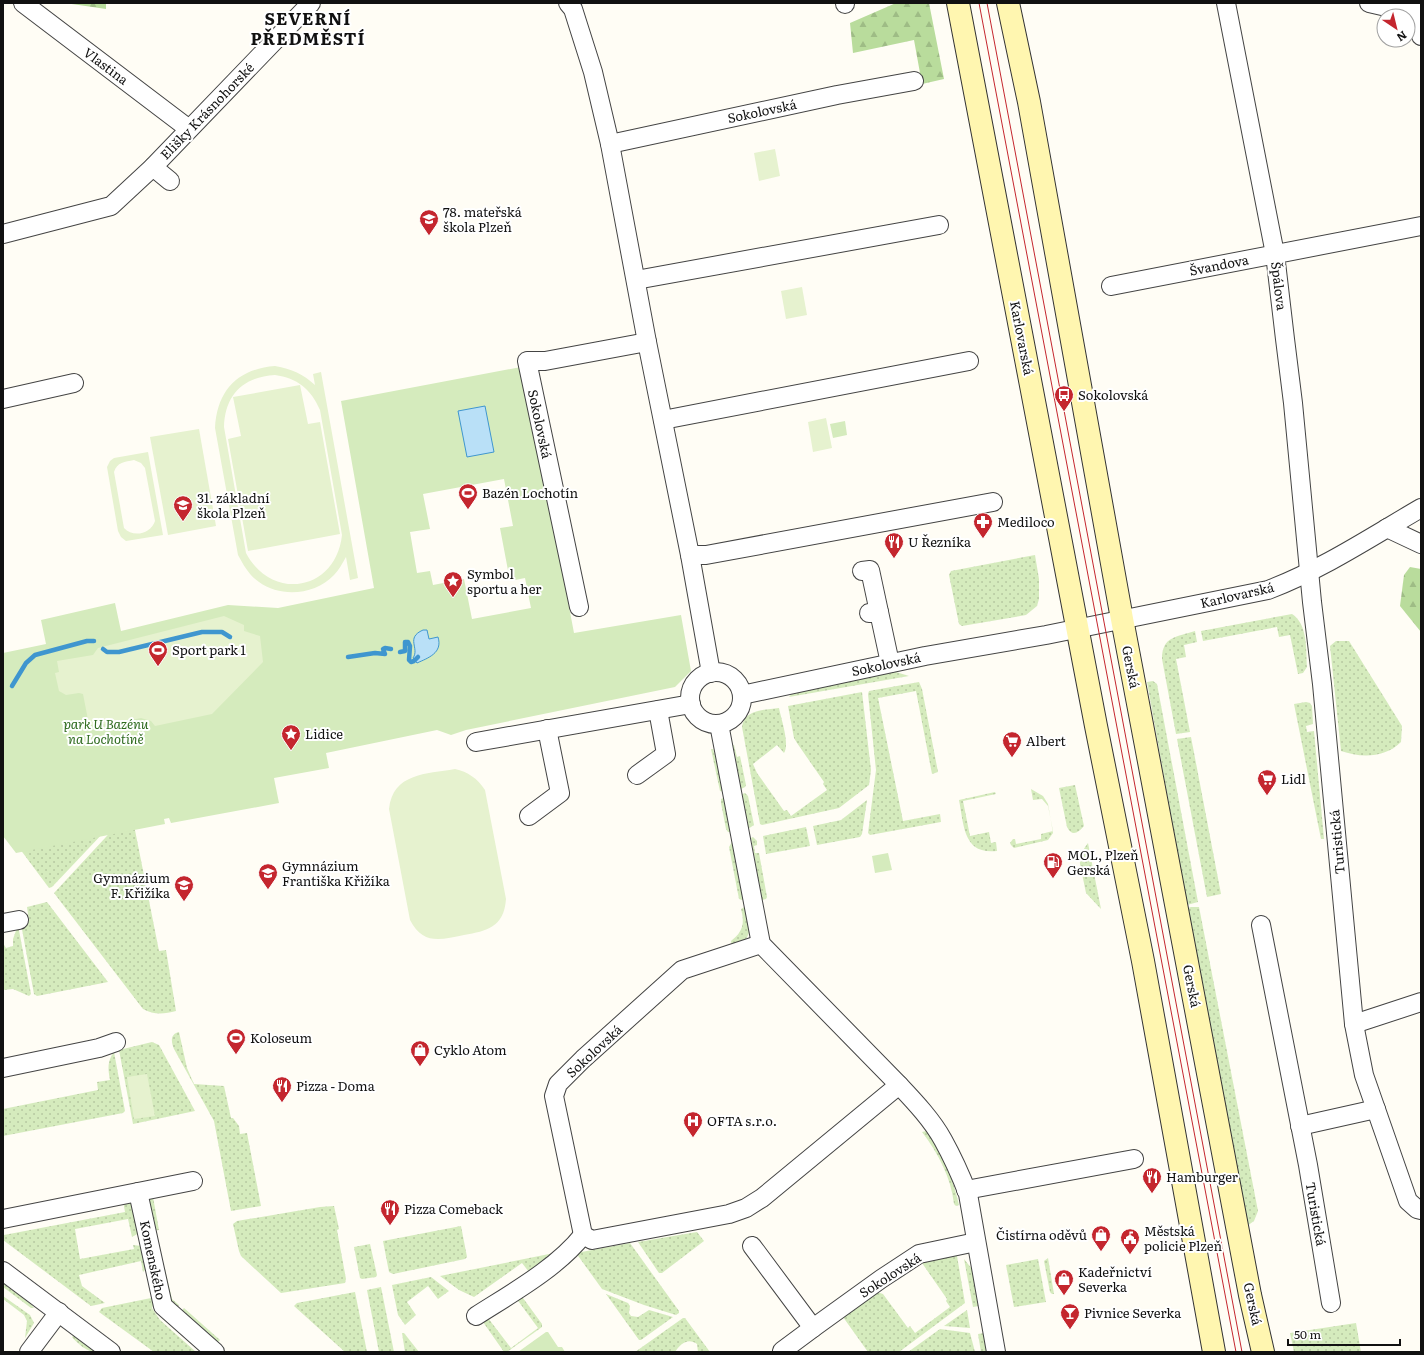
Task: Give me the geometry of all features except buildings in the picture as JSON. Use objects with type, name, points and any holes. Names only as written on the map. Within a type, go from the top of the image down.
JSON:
[{"type":"main road","name":"Karlovarská","points":[[958,3],[1078,628]]},
{"type":"main road","points":[[1008,3],[1029,102],[1122,619]]},
{"type":"main road","name":"Gerská","points":[[1122,619],[1262,1352]]},
{"type":"main road","points":[[1078,628],[1143,961],[1214,1352]]},
{"type":"street","name":"Vlastina","points":[[23,3],[189,129]]},
{"type":"street","name":"Elišky Krásnohorské","points":[[3,234],[111,206],[153,167],[311,3]]},
{"type":"street","name":"Špálova","points":[[1226,3],[1275,254],[1293,403],[1309,573]]},
{"type":"street","points":[[1369,3],[1418,11],[1421,36]]},
{"type":"street","points":[[573,5],[593,72],[610,144],[647,342],[690,555],[707,654],[712,673]]},
{"type":"street","name":"Sokolovská","points":[[610,144],[830,97],[914,81]]},
{"type":"street","name":"Elišky Krásnohorské","points":[[153,167],[170,181]]},
{"type":"street","points":[[636,280],[939,225]]},
{"type":"street","name":"Švandova","points":[[1111,286],[1421,226]]},
{"type":"street","name":"Sokolovská","points":[[578,606],[527,361],[545,361],[647,342]]},
{"type":"street","points":[[663,420],[969,361]]},
{"type":"street","points":[[3,399],[74,383]]},
{"type":"street","points":[[690,555],[706,555],[993,502]]},
{"type":"street","name":"Karlovarská","points":[[1078,628],[1268,590],[1309,573],[1421,508]]},
{"type":"street","points":[[1386,528],[1421,544]]},
{"type":"street","points":[[862,571],[870,570],[874,612],[890,663]]},
{"type":"street","name":"Turistická","points":[[1309,573],[1322,684],[1354,1024],[1364,1075],[1408,1201],[1417,1209],[1421,1210]]},
{"type":"street","name":"Sokolovská","points":[[742,695],[890,663],[1078,628]]},
{"type":"street","points":[[712,673],[724,674],[734,680],[742,695],[742,703],[734,717],[727,722],[719,724],[705,722],[698,717],[691,704],[690,697],[696,682],[712,673]]},
{"type":"street","points":[[476,742],[691,704]]},
{"type":"street","points":[[637,776],[666,754],[658,710]]},
{"type":"street","points":[[719,724],[762,944],[899,1085],[918,1106],[943,1139],[960,1172],[966,1190],[996,1352]]},
{"type":"street","points":[[529,816],[560,793],[546,729]]},
{"type":"street","name":"Turistická","points":[[1260,925],[1300,1126],[1331,1303]]},
{"type":"street","name":"Sokolovská","points":[[583,1235],[554,1096],[558,1084],[583,1059],[682,970],[762,944]]},
{"type":"street","points":[[1354,1024],[1421,1002]]},
{"type":"street","points":[[3,1068],[98,1048],[116,1042]]},
{"type":"street","points":[[476,1316],[521,1287],[563,1257],[583,1235],[592,1240],[729,1214],[746,1208],[762,1198],[899,1085]]},
{"type":"street","points":[[1300,1126],[1376,1109]]},
{"type":"street","points":[[966,1190],[1134,1159]]},
{"type":"street","points":[[3,1219],[193,1181]]},
{"type":"street","name":"Komenského","points":[[138,1192],[163,1306],[215,1352]]},
{"type":"street","name":"Sokolovská","points":[[782,1351],[881,1279],[919,1254],[976,1242]]},
{"type":"street","points":[[752,1246],[813,1328]]},
{"type":"street","points":[[3,1271],[111,1352]]},
{"type":"street","points":[[29,1352],[59,1312]]},
{"type":"green space","points":[[65,3],[106,3],[106,9]]},
{"type":"green space","points":[[896,3],[929,3],[944,79],[922,84],[914,40],[853,53],[850,23]]},
{"type":"green space","points":[[775,149],[780,176],[759,181],[754,153]]},
{"type":"green space","points":[[802,287],[807,315],[786,319],[781,291]]},
{"type":"green space","points":[[275,366],[297,372],[315,385],[313,374],[321,372],[358,578],[350,580],[346,557],[339,569],[326,582],[308,590],[287,592],[268,587],[255,579],[247,570],[238,555],[215,428],[220,403],[225,392],[240,377],[262,368]],"holes":[[[275,375],[297,382],[308,390],[320,410],[342,535],[337,554],[328,568],[316,578],[302,583],[286,584],[271,579],[257,569],[246,553],[224,427],[225,416],[232,397],[245,384],[264,376]]]},
{"type":"green space","name":"park U Bazénu na Lochotíně","points":[[521,367],[524,369],[574,633],[681,615],[691,671],[675,687],[466,730],[451,735],[437,730],[326,753],[329,768],[274,778],[279,803],[171,823],[169,818],[164,819],[165,824],[16,853],[3,836],[3,653],[46,644],[41,620],[115,603],[121,631],[228,605],[278,608],[374,588],[341,401]],"holes":[[[504,479],[513,526],[500,528],[510,581],[525,578],[531,608],[472,619],[464,579],[433,585],[430,571],[417,573],[410,532],[430,529],[423,494]]]},
{"type":"green space","points":[[300,385],[308,424],[320,422],[340,534],[248,551],[228,439],[241,436],[233,397]]},
{"type":"green space","points":[[826,418],[832,448],[813,452],[808,422]]},
{"type":"green space","points":[[845,421],[847,435],[833,438],[830,424]]},
{"type":"green space","points":[[199,429],[216,526],[168,535],[150,437]]},
{"type":"green space","points":[[148,452],[163,535],[126,541],[121,537],[118,531],[107,467],[110,461],[114,458]],"holes":[[[134,460],[141,463],[145,468],[155,521],[146,532],[137,534],[124,528],[114,472],[119,464]]]},
{"type":"green space","points":[[1035,555],[1039,579],[1039,599],[1037,606],[1026,615],[962,626],[959,624],[949,575],[951,571]]},
{"type":"green space","points":[[1410,567],[1421,569],[1421,632],[1400,606],[1404,575]]},
{"type":"green space","points":[[1292,614],[1297,618],[1304,631],[1307,667],[1303,673],[1298,674],[1290,635],[1279,637],[1277,627],[1203,641],[1201,631]]},
{"type":"green space","name":"Sport park 1","points":[[224,616],[244,625],[244,631],[260,636],[263,662],[212,714],[155,726],[151,721],[141,718],[117,723],[89,725],[83,694],[79,693],[66,695],[59,691],[55,673],[59,672],[57,661],[93,655],[98,648]]},
{"type":"green space","points":[[1195,631],[1197,642],[1184,645],[1186,657],[1176,659],[1190,732],[1176,734],[1162,659],[1163,651],[1168,642],[1172,639]]},
{"type":"green space","points":[[1336,641],[1349,641],[1402,726],[1401,742],[1388,751],[1380,754],[1357,755],[1341,751],[1330,646]]},
{"type":"green space","points":[[896,672],[909,676],[789,697],[793,692]]},
{"type":"green space","points":[[1153,681],[1157,684],[1198,902],[1187,905],[1147,682]]},
{"type":"green space","points":[[919,682],[922,689],[938,772],[932,774],[916,691],[878,698],[903,821],[940,814],[941,822],[870,835],[868,833],[876,770],[868,694],[869,691]]},
{"type":"green space","points":[[862,692],[871,770],[869,785],[839,808],[762,825],[760,824],[742,727],[747,717],[762,710],[779,708],[786,738],[786,749],[784,753],[777,745],[753,764],[757,773],[784,811],[787,810],[791,816],[827,790],[823,784],[824,782],[794,738],[788,706]]},
{"type":"green space","points":[[1306,702],[1310,703],[1312,706],[1313,724],[1306,726],[1307,732],[1314,731],[1324,839],[1321,839],[1294,704]]},
{"type":"green space","points":[[1191,737],[1221,894],[1207,897],[1177,739]]},
{"type":"green space","points":[[733,745],[737,757],[740,756],[746,785],[741,789]]},
{"type":"green space","points":[[711,749],[713,749],[724,792],[720,791]]},
{"type":"green space","points":[[455,769],[472,776],[485,790],[506,899],[505,908],[498,922],[487,929],[480,932],[433,939],[421,934],[410,920],[389,809],[392,797],[397,788],[404,782],[422,774]]},
{"type":"green space","points":[[1075,785],[1084,826],[1080,831],[1073,833],[1067,827],[1059,788]]},
{"type":"green space","points":[[1031,789],[1043,796],[1048,804],[1050,818],[1048,806],[1042,799],[1033,800]]},
{"type":"green space","points":[[995,792],[996,794],[963,801],[970,836],[989,832],[991,843],[996,842],[997,851],[986,851],[977,848],[971,843],[967,836],[959,800]]},
{"type":"green space","points":[[745,793],[748,796],[754,825],[748,829],[742,794]]},
{"type":"green space","points":[[725,797],[732,832],[728,832],[726,829],[721,803],[721,799]]},
{"type":"green space","points":[[867,800],[862,834],[860,837],[817,845],[813,826],[841,820]]},
{"type":"green space","points":[[131,810],[159,951],[166,950],[176,1011],[172,1012],[155,1013],[143,1009],[54,893]]},
{"type":"green space","points":[[123,812],[52,887],[49,888],[14,841]]},
{"type":"green space","points":[[806,827],[810,846],[766,854],[763,836]]},
{"type":"green space","points":[[1053,831],[1048,840],[1014,848],[1010,843],[1013,839],[1015,839],[1016,844],[1041,839],[1041,834]]},
{"type":"green space","points":[[753,837],[757,841],[757,845],[754,846],[755,853],[759,853],[767,897],[766,899],[762,900],[751,838]]},
{"type":"green space","points":[[734,841],[745,900],[739,899],[729,847]]},
{"type":"green space","points":[[1088,843],[1101,909],[1086,893],[1080,864],[1081,856]]},
{"type":"green space","points":[[888,853],[892,870],[875,873],[872,856]]},
{"type":"green space","points":[[47,902],[108,982],[37,996],[34,994],[21,924],[29,921],[27,907]]},
{"type":"green space","points":[[746,906],[750,924],[749,933],[743,942],[732,948],[731,941],[740,931],[743,923],[741,909]]},
{"type":"green space","points":[[1199,907],[1258,1211],[1254,1221],[1247,1226],[1188,908]]},
{"type":"green space","points":[[18,925],[31,994],[29,996],[13,989],[3,990],[3,943],[6,948],[13,946],[13,939]]},
{"type":"green space","points":[[179,1032],[187,1068],[194,1084],[224,1086],[231,1118],[233,1118],[239,1126],[240,1134],[247,1133],[261,1206],[231,1211],[214,1121],[173,1046],[173,1036]]},
{"type":"green space","points":[[152,1042],[159,1045],[195,1111],[133,1124],[119,1050]]},
{"type":"green space","points":[[114,1052],[125,1111],[123,1113],[3,1136],[3,1109],[98,1090],[97,1082],[110,1080],[109,1065],[110,1059]]},
{"type":"green space","points":[[147,1074],[155,1116],[134,1119],[127,1077]]},
{"type":"green space","points":[[926,1131],[937,1143],[947,1164],[959,1205],[956,1206],[954,1204],[950,1184],[943,1166],[922,1132]]},
{"type":"green space","points":[[153,1197],[159,1230],[152,1231],[145,1198]]},
{"type":"green space","points":[[123,1201],[131,1201],[141,1232],[132,1237],[128,1219],[75,1229],[80,1259],[134,1249],[133,1245],[142,1246],[147,1268],[143,1272],[141,1261],[79,1275],[82,1286],[105,1303],[91,1306],[3,1240],[3,1230],[4,1235],[125,1212]]},
{"type":"green space","points":[[334,1206],[339,1229],[337,1230],[346,1279],[345,1283],[281,1293],[241,1256],[233,1224],[237,1221]]},
{"type":"green space","points":[[461,1226],[467,1257],[465,1259],[393,1274],[389,1272],[383,1241]]},
{"type":"green space","points":[[697,1232],[704,1241],[662,1273],[659,1273],[638,1242]]},
{"type":"green space","points":[[630,1243],[679,1313],[676,1315],[602,1289],[576,1253]]},
{"type":"green space","points":[[370,1244],[377,1275],[376,1277],[362,1279],[360,1278],[354,1247]]},
{"type":"green space","points":[[554,1253],[529,1272],[522,1263],[474,1297],[459,1290],[440,1276]]},
{"type":"green space","points":[[957,1256],[965,1303],[899,1352],[868,1352],[843,1317],[876,1293],[880,1293],[883,1294],[908,1328],[910,1326],[915,1333],[950,1307],[946,1301],[947,1299],[922,1263],[927,1259]]},
{"type":"green space","points":[[1048,1258],[1054,1294],[1050,1292],[1044,1261]]},
{"type":"green space","points":[[964,1259],[972,1269],[979,1306],[973,1307]]},
{"type":"green space","points":[[1038,1259],[1046,1302],[1014,1307],[1006,1265]]},
{"type":"green space","points":[[165,1269],[172,1299],[179,1305],[175,1311],[159,1270]]},
{"type":"green space","points":[[431,1277],[449,1291],[438,1299],[428,1286],[407,1302],[416,1315],[405,1325],[398,1315],[392,1285]]},
{"type":"green space","points":[[3,1283],[31,1304],[34,1308],[31,1308],[3,1287]]},
{"type":"green space","points":[[381,1287],[394,1352],[379,1352],[367,1290]]},
{"type":"green space","points":[[355,1292],[367,1352],[345,1352],[294,1306],[297,1303]]},
{"type":"green space","points":[[606,1294],[628,1303],[630,1306],[629,1313],[631,1316],[638,1317],[649,1310],[673,1317],[639,1340]]},
{"type":"green space","points":[[3,1296],[30,1315],[34,1323],[25,1338],[27,1321],[24,1315],[3,1299]]},
{"type":"green space","points":[[156,1297],[152,1308],[160,1320],[196,1352],[154,1352],[99,1312],[102,1308]]},
{"type":"green space","points":[[516,1298],[523,1298],[542,1324],[542,1327],[507,1352],[504,1352],[483,1322],[488,1318],[511,1348],[538,1328]]},
{"type":"green space","points":[[184,1308],[220,1340],[214,1346],[178,1315]]},
{"type":"green space","points":[[967,1310],[970,1328],[944,1326]]},
{"type":"green space","points":[[685,1318],[710,1352],[698,1352],[697,1344],[687,1341],[679,1346],[675,1352],[635,1352]]},
{"type":"green space","points":[[1356,1323],[1361,1352],[1294,1352],[1290,1333]]},
{"type":"green space","points":[[940,1329],[970,1333],[975,1352],[908,1352]]},
{"type":"green space","points":[[548,1332],[558,1347],[562,1347],[565,1352],[518,1352]]},
{"type":"green space","points":[[402,1333],[404,1333],[419,1352],[405,1352]]},
{"type":"green space","points":[[984,1333],[988,1352],[981,1352],[978,1334]]},
{"type":"green space","points":[[74,1335],[96,1352],[89,1351],[80,1345],[72,1337]]},
{"type":"water","points":[[485,406],[494,452],[467,457],[458,411]]},
{"type":"water","points":[[423,630],[427,630],[429,639],[438,637],[439,643],[434,654],[417,663],[413,658],[415,654],[414,640],[415,636]]},
{"type":"waterway","points":[[103,649],[107,652],[119,652],[202,632],[222,632],[230,637]]},
{"type":"waterway","points":[[12,686],[26,663],[35,655],[87,641],[94,641]]},
{"type":"waterway","points":[[400,652],[405,651],[405,642],[408,642],[410,646],[409,660],[411,662],[418,657]]},
{"type":"waterway","points":[[348,657],[375,653],[385,654],[383,649],[391,649]]},
{"type":"tram line","points":[[979,3],[1236,1352]]},
{"type":"tram line","points":[[987,3],[1242,1352]]},
{"type":"place","name":"78. mateřská škola Plzeň","points":[[429,236]]},
{"type":"place","name":"Sokolovská","points":[[1064,412]]},
{"type":"place","name":"Bazén Lochotín","points":[[468,510]]},
{"type":"place","name":"31. základní škola Plzeň","points":[[183,522]]},
{"type":"place","name":"Mediloco","points":[[983,539]]},
{"type":"place","name":"U Řezníka","points":[[894,559]]},
{"type":"place","name":"Symbol sportu a her","points":[[453,598]]},
{"type":"place","name":"Sport park 1","points":[[158,667]]},
{"type":"place","name":"Lidice","points":[[291,751]]},
{"type":"place","name":"Albert","points":[[1012,758]]},
{"type":"place","name":"Lidl","points":[[1267,796]]},
{"type":"place","name":"MOL, Plzeň Gerská","points":[[1053,879]]},
{"type":"place","name":"Gymnázium Františka Křižíka","points":[[268,890]]},
{"type":"place","name":"Gymnázium F. Křižíka","points":[[184,902]]},
{"type":"place","name":"Koloseum","points":[[236,1055]]},
{"type":"place","name":"Cyklo Atom","points":[[420,1067]]},
{"type":"place","name":"Pizza - Doma","points":[[282,1103]]},
{"type":"place","name":"OFTA s.r.o.","points":[[693,1138]]},
{"type":"place","name":"Hamburger","points":[[1152,1194]]},
{"type":"place","name":"Pizza Comeback","points":[[390,1226]]},
{"type":"place","name":"Čistírna oděvů","points":[[1101,1252]]},
{"type":"place","name":"Městská policie Plzeň","points":[[1130,1255]]},
{"type":"place","name":"Kadeřnictví Severka","points":[[1064,1296]]},
{"type":"place","name":"Pivnice Severka","points":[[1070,1330]]},
{"type":"district","name":"SEVERNÍ PŘEDMĚSTÍ","points":[[308,29]]}]
